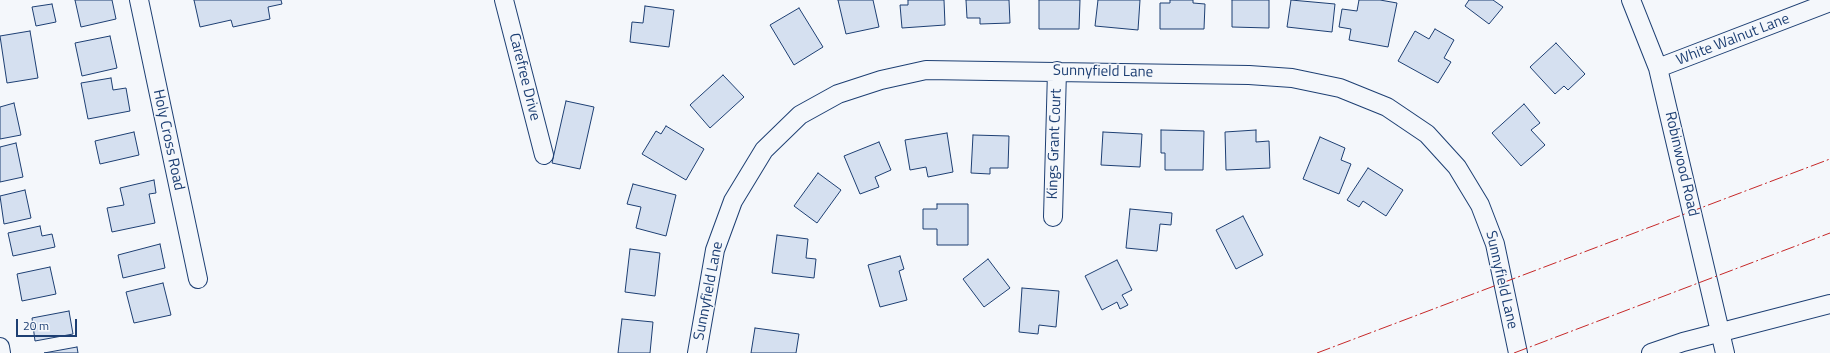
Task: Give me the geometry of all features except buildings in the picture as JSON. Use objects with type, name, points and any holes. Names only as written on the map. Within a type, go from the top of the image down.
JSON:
[{"type":"street","name":"Holy Cross Road","points":[[139,0],[198,279]]},
{"type":"street","name":"Carefree Drive","points":[[504,0],[544,155]]},
{"type":"street","name":"Robinwood Road","points":[[1631,0],[1658,68],[1726,353]]},
{"type":"street","name":"White Walnut Lane","points":[[1658,68],[1830,2]]},
{"type":"street","name":"Sunnyfield Lane","points":[[697,353],[715,250],[733,201],[764,150],[800,115],[838,94],[880,80],[926,70],[1249,75],[1292,78],[1340,88],[1386,107],[1426,134],[1457,167],[1480,205],[1495,244],[1518,353]]},
{"type":"street","name":"Kings Grant Court","points":[[1053,217],[1057,71]]},
{"type":"street","points":[[1651,353],[1721,332],[1830,304]]},
{"type":"street","points":[[0,347],[1,353]]},
{"type":"power","points":[[1317,353],[1830,159]]},
{"type":"power","points":[[1514,353],[1830,233]]}]
